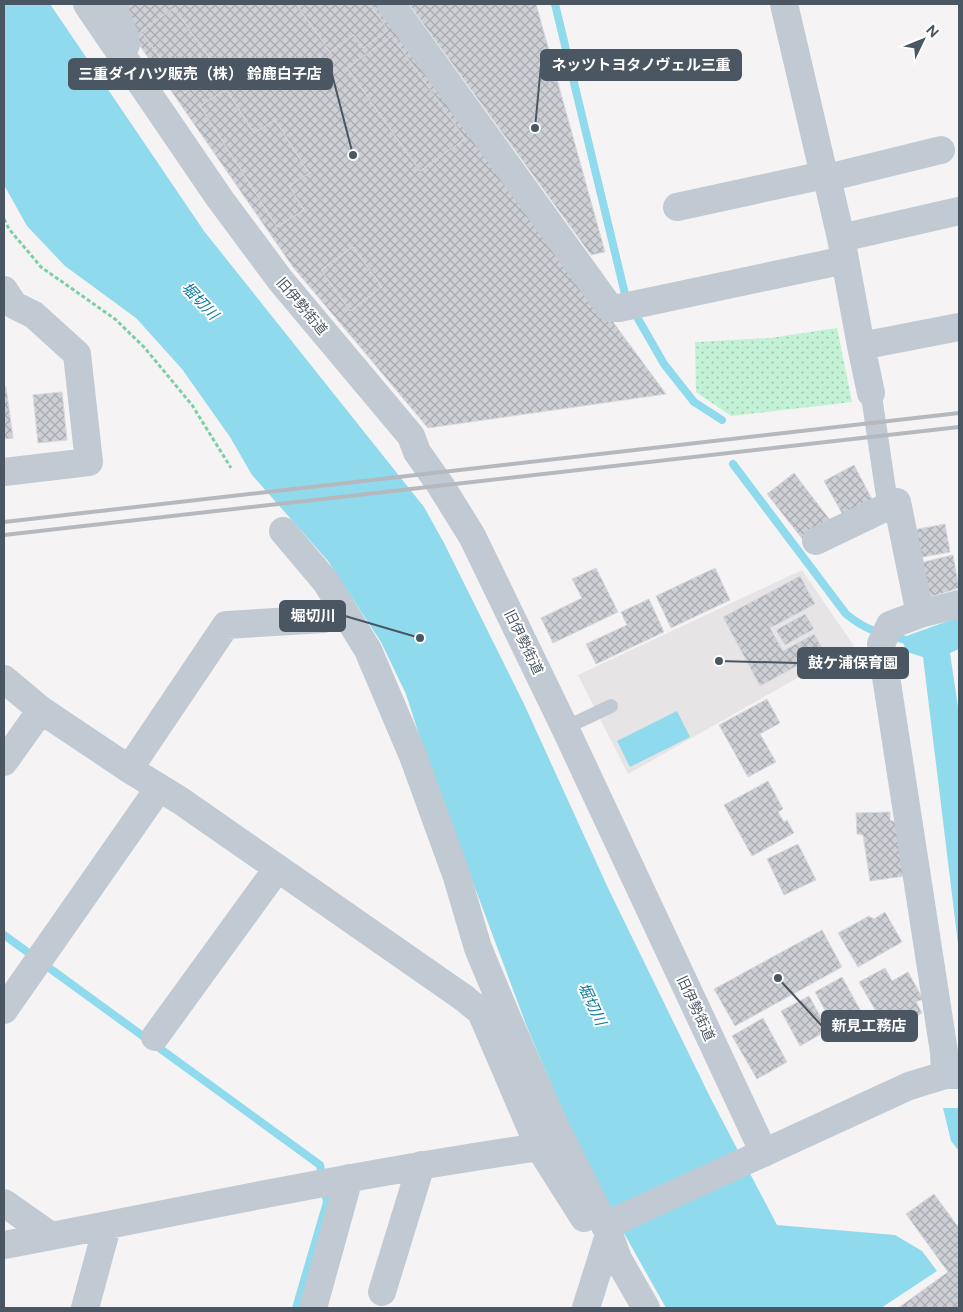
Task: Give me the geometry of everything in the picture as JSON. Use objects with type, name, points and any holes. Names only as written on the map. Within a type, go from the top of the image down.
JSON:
[{"type":"street","name":"旧伊勢街道","points":[[87,4],[220,199],[281,281],[411,436],[417,452],[472,536],[565,728],[764,1153]]},
{"type":"street","points":[[112,4],[124,34],[130,65]]},
{"type":"street","points":[[391,4],[610,308],[631,305],[843,249],[959,212]]},
{"type":"street","points":[[784,4],[843,249],[871,393],[888,506]]},
{"type":"street","points":[[677,207],[941,150]]},
{"type":"street","points":[[4,472],[89,462],[77,354],[34,315],[7,300]]},
{"type":"street","points":[[861,346],[959,327]]},
{"type":"street","points":[[816,541],[896,502],[920,614]]},
{"type":"street","points":[[283,531],[326,582],[368,650],[416,766],[457,877],[478,948],[508,1020],[554,1124],[609,1235],[618,1259],[646,1308]]},
{"type":"street","points":[[586,1308],[609,1235],[764,1153],[909,1086],[953,1075],[944,1052],[885,642],[920,614],[959,604]]},
{"type":"street","points":[[129,770],[226,626],[324,619]]},
{"type":"street","points":[[4,679],[41,710],[129,770],[159,788],[464,998],[481,1012],[540,1147],[609,1235]]},
{"type":"street","points":[[4,762],[41,710]]},
{"type":"street","points":[[4,1010],[159,788]]},
{"type":"street","points":[[155,1038],[277,869]]},
{"type":"street","points":[[4,1245],[421,1165],[540,1147]]},
{"type":"street","points":[[382,1292],[421,1165]]},
{"type":"street","points":[[314,1308],[345,1179]]},
{"type":"street","points":[[4,1203],[51,1236]]},
{"type":"street","points":[[85,1308],[107,1226]]},
{"type":"lane","points":[[843,658],[885,642]]},
{"type":"lane","points":[[565,728],[611,706]]},
{"type":"path","points":[[4,219],[9,229],[41,268],[115,319],[144,347],[192,405],[231,468]]},
{"type":"shaded area","points":[[802,570],[854,646],[628,774],[578,675]]},
{"type":"green space","points":[[837,328],[852,402],[731,416],[696,392],[695,342],[770,338]]},
{"type":"water","points":[[4,4],[50,4],[204,231],[424,507],[444,543],[524,704],[608,888],[710,1097],[777,1225],[895,1235],[922,1251],[937,1271],[881,1308],[666,1308],[603,1196],[569,1126],[527,1027],[426,757],[406,694],[381,642],[328,561],[252,475],[230,437],[182,369],[136,318],[65,266],[27,226],[4,185]]},
{"type":"water","points":[[959,617],[959,649],[950,653],[959,714],[959,952],[923,657],[907,652],[901,638]]},
{"type":"water","points":[[677,711],[690,737],[630,767],[617,741]]},
{"type":"water","points":[[943,1108],[959,1108],[959,1151],[951,1141]]},
{"type":"building","points":[[120,4],[379,4],[666,394],[428,428],[293,267],[138,43]]},
{"type":"building","points":[[296,4],[370,4],[388,30],[363,48],[354,35],[330,52]]},
{"type":"building","points":[[409,4],[536,4],[605,252],[591,255]]},
{"type":"building","points":[[174,8],[218,70],[185,93],[141,31]]},
{"type":"building","points":[[392,36],[465,139],[420,171],[347,68]]},
{"type":"building","points":[[226,89],[254,133],[275,120],[309,173],[289,186],[304,210],[277,227],[200,106]]},
{"type":"building","points":[[353,247],[382,287],[350,311],[321,270]]},
{"type":"building","points":[[4,387],[6,387],[13,438],[4,439]]},
{"type":"building","points":[[62,392],[67,440],[38,443],[33,395]]},
{"type":"building","points":[[854,465],[873,501],[844,517],[824,481]]},
{"type":"building","points":[[794,473],[830,520],[804,541],[767,494]]},
{"type":"building","points":[[945,524],[950,552],[918,558],[913,530]]},
{"type":"building","points":[[953,555],[959,588],[927,598],[919,563]]},
{"type":"building","points":[[596,568],[618,612],[553,643],[541,618],[582,598],[572,579]]},
{"type":"building","points":[[715,568],[730,600],[671,628],[656,596]]},
{"type":"building","points":[[800,576],[815,604],[770,628],[783,651],[814,634],[824,651],[760,686],[723,617]]},
{"type":"building","points":[[649,599],[664,632],[596,664],[586,644],[627,625],[621,612]]},
{"type":"building","points":[[805,614],[814,629],[785,645],[776,630]]},
{"type":"building","points":[[767,699],[780,723],[760,734],[776,762],[748,777],[719,725]]},
{"type":"building","points":[[768,781],[783,809],[778,812],[784,822],[787,820],[794,833],[752,856],[724,805]]},
{"type":"building","points":[[890,812],[890,820],[897,823],[905,876],[870,881],[863,835],[857,834],[856,813]]},
{"type":"building","points":[[798,844],[816,880],[784,895],[767,859]]},
{"type":"building","points":[[885,912],[902,942],[858,967],[838,933],[869,916],[874,919]]},
{"type":"building","points":[[822,930],[842,967],[735,1026],[714,989]]},
{"type":"building","points":[[885,968],[892,981],[908,972],[923,999],[916,1002],[922,1013],[888,1032],[859,982]]},
{"type":"building","points":[[842,977],[863,1015],[836,1030],[815,992]]},
{"type":"building","points":[[809,996],[828,1030],[800,1046],[781,1011]]},
{"type":"building","points":[[763,1018],[787,1062],[757,1079],[732,1036]]},
{"type":"building","points":[[934,1194],[959,1228],[959,1308],[898,1308],[948,1272],[906,1214]]},
{"type":"waterway","points":[[555,4],[628,300]]},
{"type":"waterway","points":[[633,310],[664,364],[694,402],[722,420]]},
{"type":"waterway","points":[[733,464],[846,614],[869,629],[910,641]]},
{"type":"waterway","points":[[4,935],[320,1165],[327,1202],[296,1308]]},
{"type":"railway","points":[[4,522],[959,413]]},
{"type":"railway","points":[[4,535],[959,427]]},
{"type":"place","name":"ネッツトヨタノヴェル三重","points":[[535,128]]},
{"type":"place","name":"三重ダイハツ販売（株） 鈴鹿白子店","points":[[353,155]]},
{"type":"place","name":"堀切川","points":[[420,638]]},
{"type":"place","name":"鼓ケ浦保育園","points":[[719,661]]},
{"type":"place","name":"新見工務店","points":[[778,978]]}]
